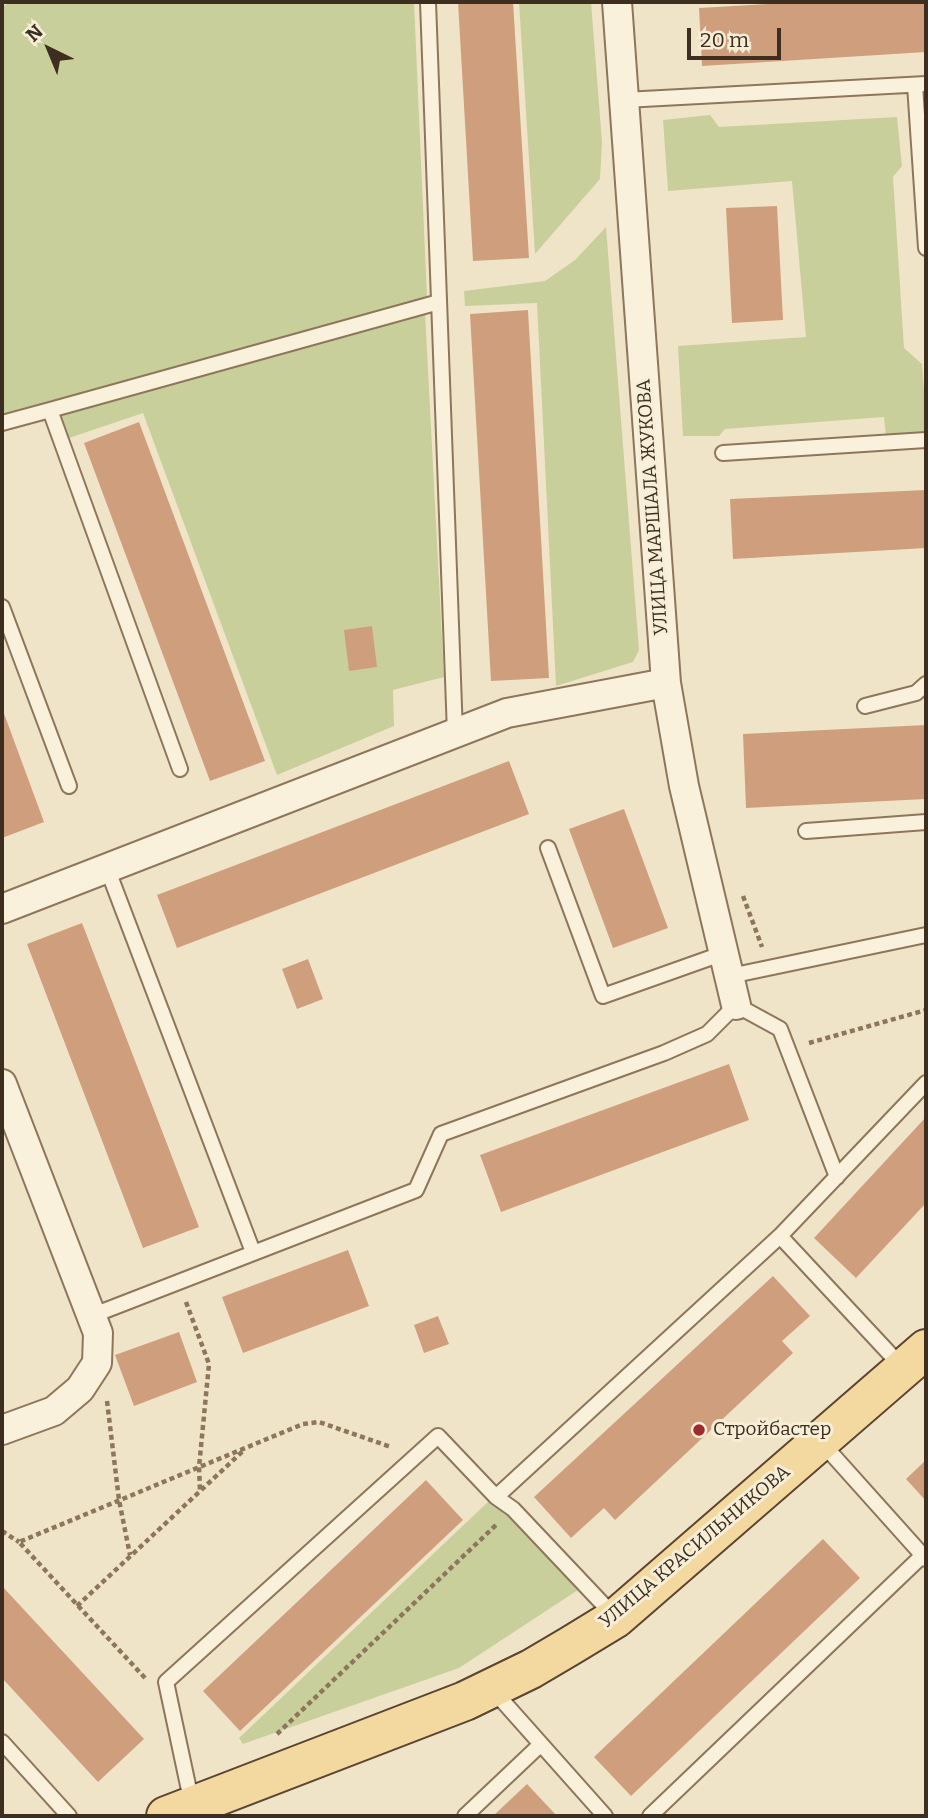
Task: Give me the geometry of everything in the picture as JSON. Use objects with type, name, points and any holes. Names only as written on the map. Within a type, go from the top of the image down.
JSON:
[{"type":"main road","name":"УЛИЦА КРАСИЛЬНИКОВА","points":[[179,1810],[491,1688],[531,1669],[615,1618],[915,1359]]},
{"type":"street","name":"УЛИЦА МАРШАЛА ЖУКОВА","points":[[617,2],[666,682],[684,786],[736,1005]]},
{"type":"street","points":[[2,909],[508,713],[666,682]]},
{"type":"street","points":[[2,1084],[98,1333],[97,1363],[80,1390],[54,1411],[2,1430]]},
{"type":"lane","points":[[428,2],[455,733]]},
{"type":"lane","points":[[624,100],[921,84],[926,248]]},
{"type":"lane","points":[[2,423],[439,302]]},
{"type":"lane","points":[[50,410],[180,769]]},
{"type":"lane","points":[[723,453],[926,440]]},
{"type":"lane","points":[[2,607],[69,786]]},
{"type":"lane","points":[[865,706],[916,693],[926,684]]},
{"type":"lane","points":[[806,831],[926,821]]},
{"type":"lane","points":[[548,848],[603,996],[727,964],[926,935]]},
{"type":"lane","points":[[107,868],[253,1252]]},
{"type":"lane","points":[[92,1316],[416,1190],[441,1134],[675,1048],[707,1034],[736,1005],[780,1029],[837,1177]]},
{"type":"lane","points":[[496,1497],[780,1236],[926,1083]]},
{"type":"lane","points":[[780,1236],[915,1359]]},
{"type":"lane","points":[[179,1810],[166,1682],[439,1436],[496,1497],[513,1509],[615,1618]]},
{"type":"lane","points":[[650,1816],[925,1557],[821,1442]]},
{"type":"lane","points":[[491,1688],[605,1816]]},
{"type":"lane","points":[[2,1742],[69,1816]]},
{"type":"lane","points":[[465,1816],[540,1745]]},
{"type":"path","points":[[787,1049],[926,1010]]},
{"type":"path","points":[[179,1281],[209,1364],[199,1468],[200,1491]]},
{"type":"path","points":[[97,1363],[108,1405],[119,1500],[131,1556]]},
{"type":"path","points":[[19,1542],[303,1424],[319,1422],[416,1456]]},
{"type":"path","points":[[77,1606],[246,1448]]},
{"type":"path","points":[[274,1737],[513,1509]]},
{"type":"path","points":[[2,1531],[19,1542],[138,1672],[149,1681],[166,1682]]},
{"type":"green space","points":[[13,2],[414,2],[427,297],[2,417],[2,6]]},
{"type":"green space","points":[[519,2],[591,2],[602,142],[600,179],[535,254]]},
{"type":"green space","points":[[710,115],[719,127],[897,117],[902,166],[893,177],[904,348],[922,364],[926,419],[924,434],[886,436],[884,417],[725,429],[719,436],[683,436],[678,346],[806,337],[792,181],[668,191],[663,120]]},
{"type":"green space","points":[[606,227],[639,650],[633,662],[556,686],[537,303],[465,306],[464,291],[545,281],[575,260]]},
{"type":"green space","points":[[425,312],[444,677],[393,690],[394,726],[277,775],[143,413],[69,438],[60,414]]},
{"type":"green space","points":[[490,1500],[512,1515],[581,1588],[459,1668],[243,1744],[239,1738]]},
{"type":"building","points":[[458,2],[513,2],[529,258],[473,261]]},
{"type":"building","points":[[802,2],[926,2],[926,52],[702,66],[699,8]]},
{"type":"building","points":[[777,206],[783,320],[732,323],[726,208]]},
{"type":"building","points":[[528,310],[549,678],[491,681],[470,314]]},
{"type":"building","points":[[139,422],[265,761],[210,781],[84,443]]},
{"type":"building","points":[[926,490],[926,548],[733,559],[730,499]]},
{"type":"building","points":[[372,626],[377,667],[349,671],[344,630]]},
{"type":"building","points":[[2,708],[44,822],[2,838]]},
{"type":"building","points":[[926,725],[926,799],[746,808],[743,734]]},
{"type":"building","points":[[509,761],[529,814],[177,948],[157,895]]},
{"type":"building","points":[[624,809],[668,928],[613,948],[569,829]]},
{"type":"building","points":[[82,923],[199,1227],[143,1248],[27,944]]},
{"type":"building","points":[[308,959],[323,999],[297,1009],[282,969]]},
{"type":"building","points":[[729,1064],[749,1120],[501,1212],[480,1155]]},
{"type":"building","points":[[926,1117],[926,1203],[856,1278],[814,1238]]},
{"type":"building","points":[[348,1250],[369,1306],[243,1353],[222,1297]]},
{"type":"building","points":[[773,1276],[810,1316],[782,1341],[793,1353],[615,1520],[604,1508],[571,1538],[534,1497]]},
{"type":"building","points":[[438,1316],[449,1344],[424,1353],[414,1325]]},
{"type":"building","points":[[179,1332],[197,1382],[134,1406],[115,1355]]},
{"type":"building","points":[[926,1460],[926,1501],[906,1479]]},
{"type":"building","points":[[426,1480],[463,1520],[240,1731],[203,1691]]},
{"type":"building","points":[[823,1539],[860,1578],[631,1796],[594,1757]]},
{"type":"building","points":[[2,1586],[144,1739],[98,1782],[2,1678]]},
{"type":"building","points":[[527,1784],[557,1816],[493,1816]]},
{"type":"place","name":"Стройбастер","points":[[699,1430]]}]
